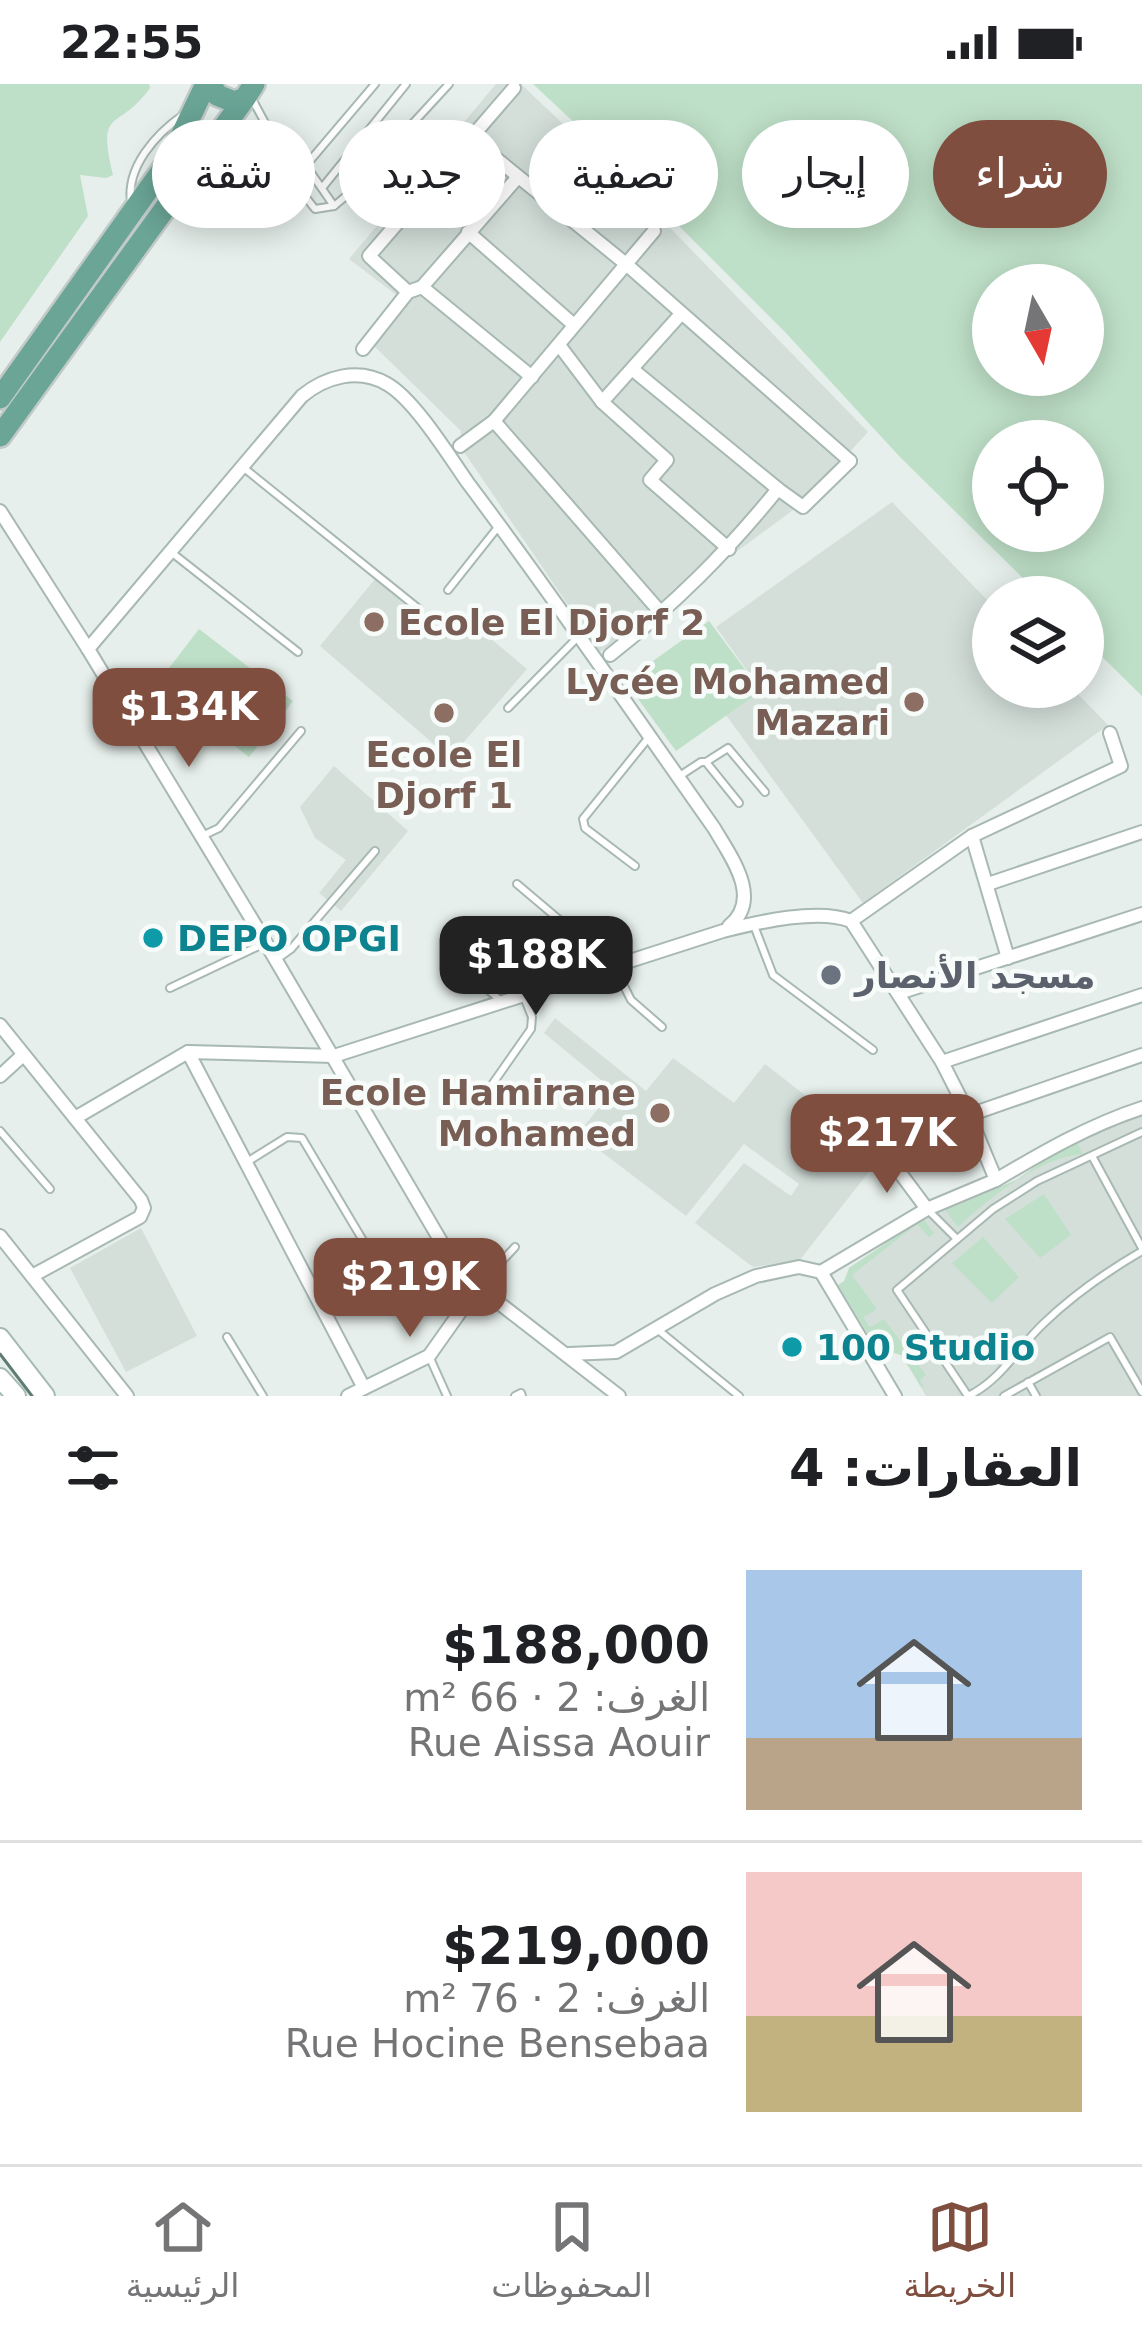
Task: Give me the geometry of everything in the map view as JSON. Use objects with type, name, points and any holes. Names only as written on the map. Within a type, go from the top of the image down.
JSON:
[{"type":"main road","points":[[0,398],[170,159],[209,84],[222,99],[234,102],[252,89]]},
{"type":"main road","points":[[0,436],[252,89]]},
{"type":"main road","points":[[0,1338],[45,1396]]},
{"type":"main road","points":[[0,1378],[16,1396]]},
{"type":"street","points":[[488,120],[514,88]]},
{"type":"street","points":[[505,168],[626,264],[848,461],[802,507],[632,369]]},
{"type":"street","points":[[364,349],[517,178]]},
{"type":"street","points":[[394,228],[369,256],[532,377]]},
{"type":"street","points":[[460,446],[494,421],[654,231]]},
{"type":"street","points":[[468,232],[574,325]]},
{"type":"street","points":[[602,402],[680,315]]},
{"type":"street","points":[[559,345],[602,402],[667,460],[650,481],[729,549]]},
{"type":"street","points":[[88,649],[302,396],[332,378],[370,377],[389,385],[413,409],[500,525],[714,828],[745,889],[736,921],[723,931]]},
{"type":"street","points":[[494,421],[662,614]]},
{"type":"street","points":[[610,655],[662,614],[729,549],[778,489]]},
{"type":"street","points":[[0,511],[266,943],[459,1272],[619,1396]]},
{"type":"street","points":[[851,921],[972,836],[1121,766],[1110,733]]},
{"type":"street","points":[[988,884],[1142,832]]},
{"type":"street","points":[[972,836],[1008,958]]},
{"type":"street","points":[[899,993],[1142,914]]},
{"type":"street","points":[[75,1118],[188,1052],[334,1056],[723,931],[753,923],[835,915],[851,921],[942,1063],[996,1180]]},
{"type":"street","points":[[942,1063],[1142,995]]},
{"type":"street","points":[[0,1025],[141,1200],[142,1213],[32,1276]]},
{"type":"street","points":[[188,1052],[364,1388]]},
{"type":"street","points":[[969,1114],[1142,1054]]},
{"type":"street","points":[[0,1076],[23,1055]]},
{"type":"street","points":[[567,1354],[616,1352],[715,1294],[756,1276],[800,1267],[821,1272],[927,1209],[1142,1108]]},
{"type":"street","points":[[886,1154],[927,1209]]},
{"type":"street","points":[[0,1236],[127,1396]]},
{"type":"street","points":[[821,1272],[895,1396]]},
{"type":"street","points":[[348,1396],[429,1356],[477,1288]]},
{"type":"lane","points":[[334,206],[308,167],[310,160],[375,84]]},
{"type":"lane","points":[[322,188],[406,84]]},
{"type":"lane","points":[[252,89],[274,144],[315,209],[334,206],[364,179],[449,84]]},
{"type":"lane","points":[[243,467],[419,610]]},
{"type":"lane","points":[[448,590],[500,525]]},
{"type":"lane","points":[[171,552],[298,652]]},
{"type":"lane","points":[[508,708],[579,636]]},
{"type":"lane","points":[[200,836],[219,829],[301,731]]},
{"type":"lane","points":[[635,866],[585,828],[583,819],[650,736]]},
{"type":"lane","points":[[678,777],[728,748],[765,792]]},
{"type":"lane","points":[[706,762],[740,803]]},
{"type":"lane","points":[[276,960],[291,950],[374,851]]},
{"type":"lane","points":[[518,884],[614,966],[631,1000],[662,1027]]},
{"type":"lane","points":[[753,923],[772,975],[873,1051]]},
{"type":"lane","points":[[170,988],[266,943]]},
{"type":"lane","points":[[448,956],[504,1003]]},
{"type":"lane","points":[[491,1086],[531,1029],[524,997]]},
{"type":"lane","points":[[0,1132],[50,1189]]},
{"type":"lane","points":[[1092,1156],[1142,1249],[1072,1298],[1040,1326],[986,1388],[968,1396],[897,1290],[1022,1190],[1092,1156],[1142,1132]]},
{"type":"lane","points":[[247,1162],[287,1138],[302,1138],[371,1255],[364,1270],[317,1297]]},
{"type":"lane","points":[[927,1209],[957,1239]]},
{"type":"lane","points":[[477,1288],[515,1247]]},
{"type":"lane","points":[[657,1329],[739,1396]]},
{"type":"lane","points":[[227,1337],[263,1396]]},
{"type":"lane","points":[[1004,1396],[1110,1337],[1142,1393]]},
{"type":"lane","points":[[429,1356],[447,1396]]},
{"type":"lane","points":[[1028,1382],[1036,1396]]},
{"type":"shaded area","points":[[496,84],[521,84],[559,120],[529,120],[529,228],[670,228],[868,432],[804,502],[600,652],[460,446],[461,431],[367,339],[399,297],[349,259],[375,228],[505,228],[505,120],[466,120]]},
{"type":"shaded area","name":"Lycée Mohamed Mazari","points":[[892,502],[972,584],[972,708],[1091,708],[1108,725],[863,903],[726,715],[760,689],[716,627]]},
{"type":"shaded area","name":"Ecole El Djorf 1","points":[[375,579],[437,632],[457,610],[527,669],[450,758],[320,646]]},
{"type":"shaded area","points":[[334,766],[408,831],[341,911],[319,893],[346,860],[315,838],[300,807]]},
{"type":"shaded area","points":[[555,1018],[646,1091],[673,1058],[734,1103],[765,1064],[882,1155],[799,1261],[753,1267],[695,1223],[744,1163],[791,1196],[799,1184],[744,1144],[686,1216],[578,1134],[604,1101],[612,1101],[612,1089],[544,1033]]},
{"type":"shaded area","points":[[1142,1112],[1142,1396],[926,1396],[902,1355],[884,1350],[845,1285],[849,1268],[913,1224],[1016,1180],[1075,1139]]},
{"type":"shaded area","points":[[141,1228],[197,1336],[126,1372],[70,1268]]},
{"type":"green space","points":[[0,84],[149,84],[150,88],[109,129],[113,175],[80,175],[88,216],[0,342]]},
{"type":"green space","points":[[533,84],[1142,84],[1142,696],[1104,659],[1104,576],[1021,576],[996,552],[1104,552],[1104,420],[972,420],[972,528],[681,228],[718,228],[718,120],[571,120]]},
{"type":"green space","points":[[709,621],[761,691],[676,751],[625,681]]},
{"type":"green space","points":[[199,629],[293,701],[249,757],[156,685]]},
{"type":"green space","points":[[1075,1139],[1083,1154],[1033,1171],[958,1227],[945,1210],[1016,1180]]},
{"type":"green space","points":[[1044,1194],[1071,1235],[1040,1258],[1005,1219]]},
{"type":"green space","points":[[923,1219],[934,1233],[929,1237],[917,1224],[852,1275],[877,1309],[864,1317],[870,1327],[884,1319],[926,1375],[920,1380],[922,1388],[901,1355],[879,1353],[838,1285],[849,1268]]},
{"type":"green space","points":[[983,1237],[1019,1277],[992,1303],[952,1263]]},
{"type":"tram line","points":[[0,1354],[32,1396]]},
{"type":"place","name":"Ecole El Djorf 2","points":[[374,622]]},
{"type":"place","name":"Lycée Mohamed Mazari","points":[[914,702]]},
{"type":"place","name":"Ecole El Djorf 1","points":[[444,713]]},
{"type":"place","name":"DEPO OPGI","points":[[153,938]]},
{"type":"place","name":"مسجد الأنصار","points":[[831,975]]},
{"type":"place","name":"Ecole Hamirane Mohamed","points":[[660,1113]]},
{"type":"place","name":"100 Studio","points":[[792,1347]]}]
